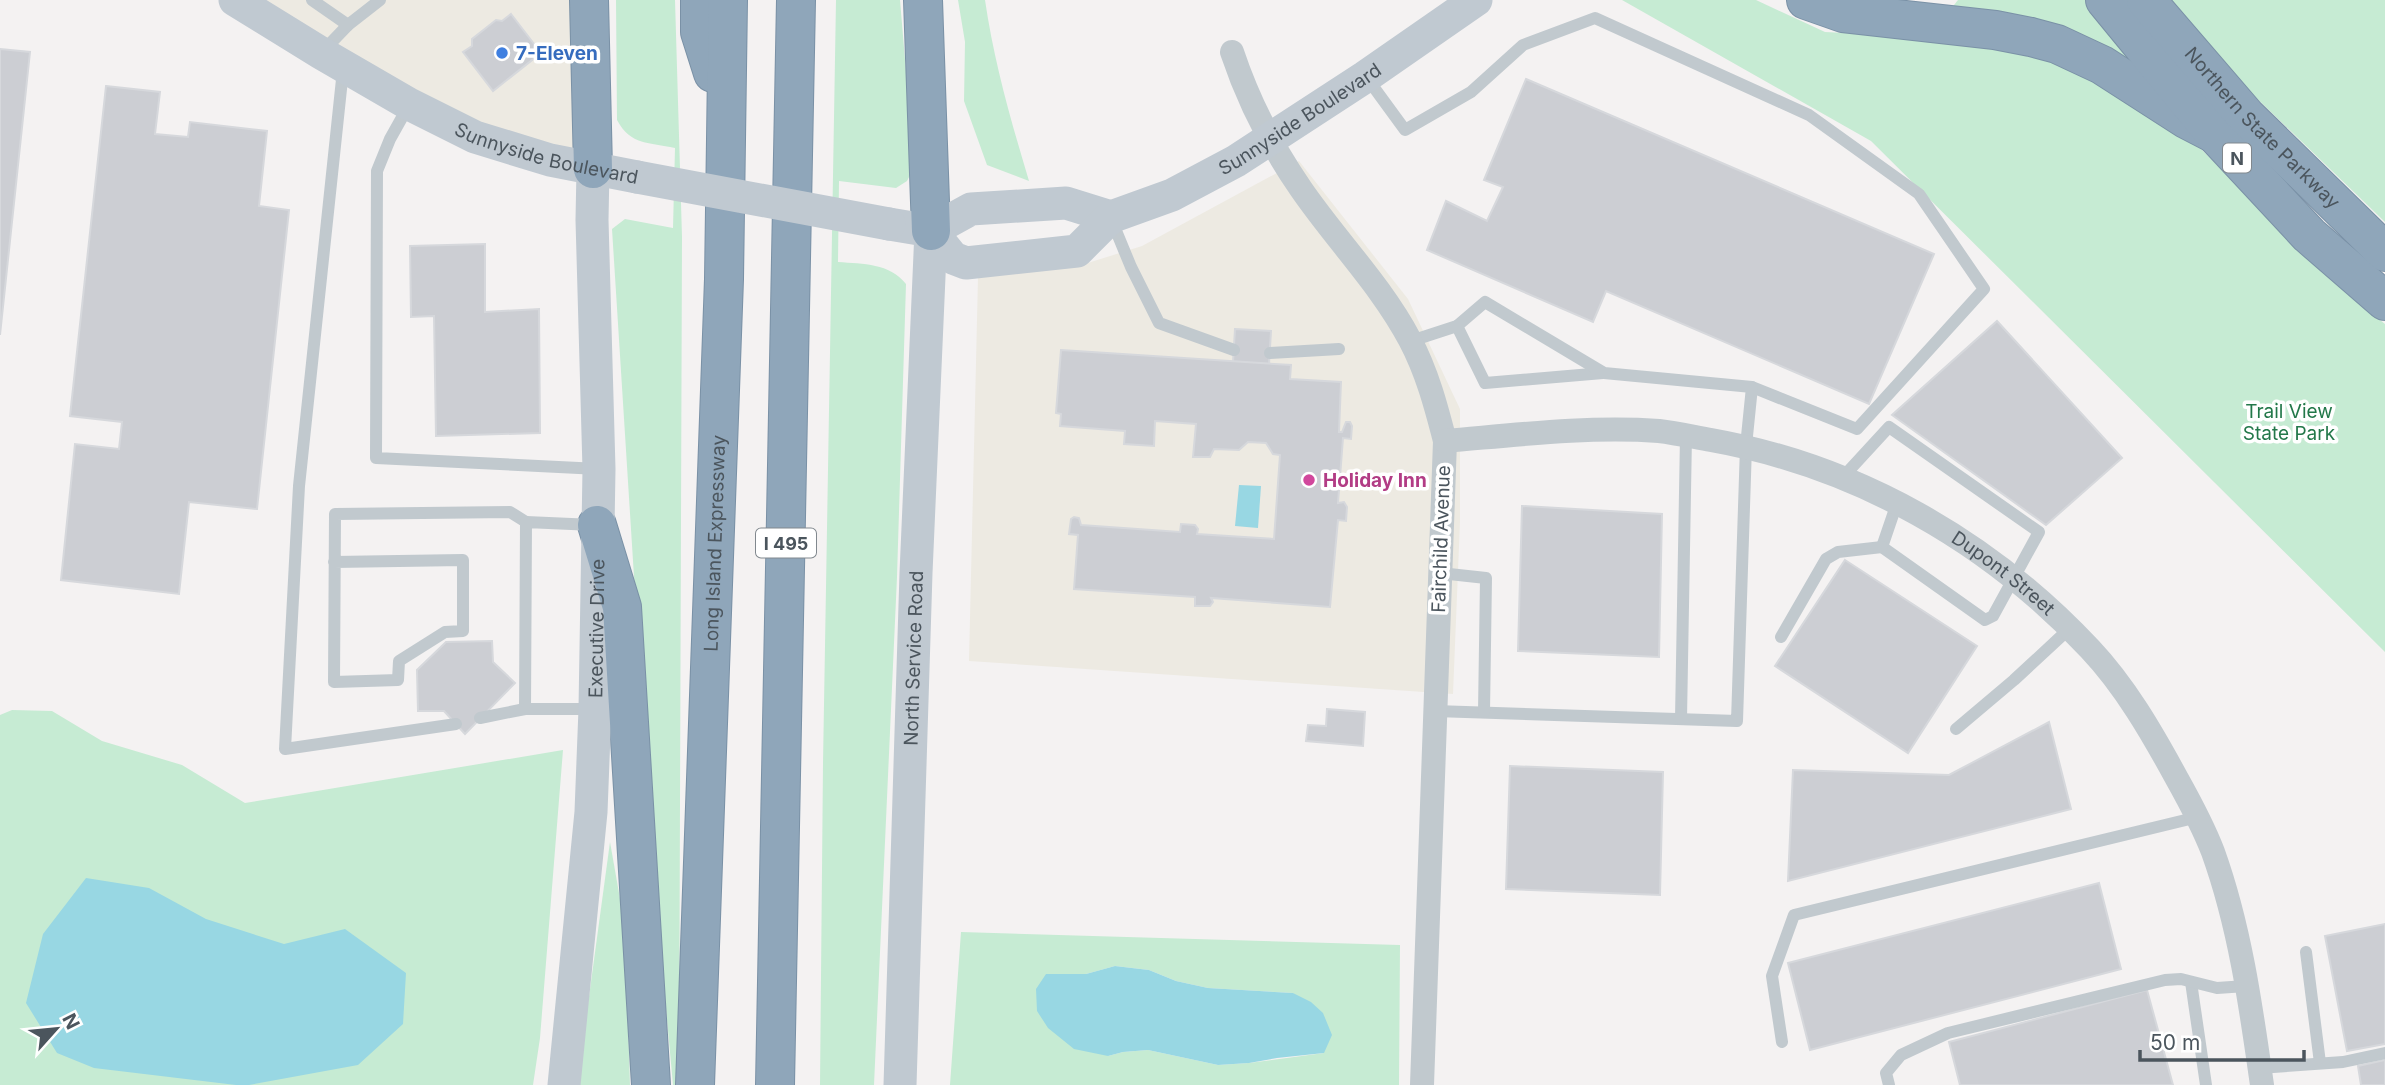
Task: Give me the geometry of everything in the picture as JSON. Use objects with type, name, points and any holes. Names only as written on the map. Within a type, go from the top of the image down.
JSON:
[{"type":"highway","points":[[589,0],[593,169]]},
{"type":"highway","points":[[700,0],[701,33],[725,114]]},
{"type":"highway","name":"Long Island Expressway","points":[[695,1085],[724,279],[728,0]]},
{"type":"highway","name":"I 495","points":[[775,1085],[796,0]]},
{"type":"highway","points":[[923,0],[931,231]]},
{"type":"highway","points":[[1806,0],[1843,13],[1994,30],[2057,44],[2102,65],[2186,119],[2215,134]]},
{"type":"highway","points":[[1900,18],[1939,0]]},
{"type":"highway","name":"Northern State Parkway","points":[[2105,0],[2215,134],[2309,235],[2385,301]]},
{"type":"highway","name":"Northern State Parkway","points":[[2146,0],[2246,116],[2319,191],[2385,252]]},
{"type":"highway","points":[[597,525],[622,607],[650,1085]]},
{"type":"main road","name":"Sunnyside Boulevard","points":[[235,0],[332,60],[475,137],[550,160],[593,169],[931,231],[953,258],[965,263],[1077,251],[1111,217],[1172,195],[1236,161],[1366,77],[1476,0]]},
{"type":"main road","name":"Executive Drive","points":[[564,1085],[591,812],[595,709],[599,469],[593,169]]},
{"type":"main road","points":[[931,231],[971,209],[1066,203],[1111,217]]},
{"type":"main road","name":"North Service Road","points":[[900,1085],[931,231]]},
{"type":"street","name":"Fairchild Avenue","points":[[1232,52],[1245,90],[1300,189],[1382,295],[1411,341],[1432,389],[1445,441],[1422,1085]]},
{"type":"street","name":"Dupont Street","points":[[1445,441],[1578,430],[1660,431],[1746,446],[1790,457],[1843,477],[1939,525],[2031,591],[2092,651],[2149,726],[2198,817],[2213,852],[2232,913],[2260,1076]]},
{"type":"lane","points":[[312,0],[348,25]]},
{"type":"lane","points":[[380,0],[348,25],[332,60],[299,486],[285,749],[456,724]]},
{"type":"lane","points":[[1366,77],[1405,130],[1471,92],[1523,45],[1595,18],[1809,115],[1919,194],[1984,289],[1857,429],[1752,387],[1604,373],[1485,383],[1457,326]]},
{"type":"lane","points":[[410,104],[390,139],[377,171],[376,458],[599,469]]},
{"type":"lane","points":[[1111,217],[1131,267],[1159,323],[1234,350]]},
{"type":"lane","points":[[1411,341],[1457,326],[1485,302],[1604,373]]},
{"type":"lane","points":[[1270,353],[1339,349]]},
{"type":"lane","points":[[1435,711],[1738,721],[1746,446],[1752,387]]},
{"type":"lane","points":[[1781,638],[1826,559],[1838,552],[1882,547],[1985,620],[1993,616],[2039,532],[1889,426],[1843,477]]},
{"type":"lane","points":[[1681,719],[1686,436]]},
{"type":"lane","points":[[1882,547],[1897,503]]},
{"type":"lane","points":[[334,562],[463,559],[463,631],[445,632],[399,661],[398,680],[334,682],[334,562],[335,514],[510,512],[526,522],[597,525]]},
{"type":"lane","points":[[526,522],[526,709]]},
{"type":"lane","points":[[1440,573],[1486,578],[1484,712]]},
{"type":"lane","points":[[1956,729],[2069,629]]},
{"type":"lane","points":[[480,719],[526,709],[595,709]]},
{"type":"lane","points":[[1782,1042],[1772,976],[1794,915],[2198,817]]},
{"type":"lane","points":[[2306,952],[2320,1063]]},
{"type":"lane","points":[[1889,1085],[1886,1073],[1901,1055],[1948,1033],[2165,980],[2181,979],[2217,988],[2246,986]]},
{"type":"lane","points":[[2191,982],[2206,1085]]},
{"type":"lane","points":[[2260,1076],[2385,1053]]},
{"type":"shaded area","points":[[235,0],[582,0],[586,175]]},
{"type":"shaded area","points":[[1299,161],[1408,299],[1460,409],[1460,522],[1453,694],[969,661],[978,277],[1075,267],[1142,246]]},
{"type":"green space","points":[[616,0],[675,0],[682,237],[679,1085],[673,1085],[651,845],[612,229],[625,219],[673,228],[675,148],[635,139],[617,120]]},
{"type":"green space","points":[[836,0],[900,0],[914,167],[907,181],[896,188],[839,181],[838,262],[884,268],[906,284],[897,577],[874,1085],[820,1085]]},
{"type":"green space","points":[[958,0],[985,0],[998,69],[1029,181],[987,165],[964,101],[965,42]]},
{"type":"green space","name":"Trail View State Park","points":[[1622,0],[1756,0],[1825,32],[2026,42],[2191,139],[2345,292],[2385,324],[2385,652],[1871,141]]},
{"type":"green space","points":[[1958,0],[2090,0],[2140,61],[2138,76],[1950,10]]},
{"type":"green space","points":[[2171,0],[2385,0],[2385,222],[2248,90]]},
{"type":"green space","points":[[12,710],[52,711],[102,741],[182,765],[245,803],[563,750],[540,1038],[533,1085],[0,1085],[0,715]]},
{"type":"green space","points":[[610,842],[625,927],[630,1085],[577,1085]]},
{"type":"green space","points":[[961,932],[1400,945],[1399,1085],[950,1085]],"holes":[[[1115,966],[1149,970],[1176,981],[1208,988],[1293,993],[1324,1053],[1218,1065],[1148,1050],[1108,1056],[1046,974],[1086,974]]]},
{"type":"water","points":[[1239,485],[1261,486],[1258,528],[1235,526]]},
{"type":"water","points":[[86,878],[149,888],[206,919],[284,944],[345,929],[406,973],[403,1024],[358,1065],[249,1085],[94,1068],[57,1053],[26,1003],[43,934]]},
{"type":"water","points":[[1115,966],[1149,970],[1176,981],[1208,988],[1293,993],[1311,1002],[1323,1013],[1332,1035],[1324,1053],[1218,1065],[1148,1050],[1108,1056],[1074,1049],[1048,1028],[1037,1011],[1036,989],[1046,974],[1086,974]]},
{"type":"building","name":"7-Eleven","points":[[511,14],[541,53],[493,91],[463,52],[472,46],[472,39],[496,20],[502,21]]},
{"type":"building","points":[[0,49],[30,52],[0,335]]},
{"type":"building","points":[[1526,79],[1934,254],[1869,404],[1606,291],[1593,322],[1427,250],[1446,201],[1487,221],[1503,187],[1484,180]]},
{"type":"building","points":[[106,86],[160,92],[155,134],[188,137],[190,122],[267,131],[259,206],[289,210],[257,509],[189,502],[179,594],[61,580],[75,444],[119,449],[122,422],[70,416]]},
{"type":"building","points":[[485,244],[485,312],[539,309],[540,433],[436,436],[434,316],[411,317],[410,246]]},
{"type":"building","points":[[1997,321],[2122,458],[2046,525],[1892,415]]},
{"type":"building","points":[[1235,329],[1271,331],[1269,364],[1233,362]]},
{"type":"building","name":"Holiday Inn","points":[[1061,350],[1291,365],[1290,379],[1341,382],[1339,432],[1342,432],[1346,422],[1350,422],[1352,426],[1351,439],[1343,438],[1338,503],[1344,502],[1347,507],[1346,521],[1338,520],[1330,607],[1211,598],[1213,602],[1210,606],[1195,606],[1195,597],[1074,589],[1078,535],[1069,534],[1071,519],[1074,517],[1079,518],[1081,525],[1180,532],[1181,524],[1195,525],[1197,534],[1274,539],[1280,455],[1273,454],[1266,443],[1248,442],[1239,450],[1214,449],[1210,457],[1193,457],[1196,424],[1155,421],[1154,446],[1124,444],[1125,431],[1060,426],[1061,414],[1056,413]]},
{"type":"building","points":[[1522,506],[1662,514],[1659,657],[1518,651]]},
{"type":"building","points":[[1845,560],[1977,646],[1908,753],[1775,666]]},
{"type":"building","points":[[492,641],[493,662],[515,683],[465,734],[444,711],[418,711],[417,670],[446,642]]},
{"type":"building","points":[[1327,709],[1365,712],[1363,746],[1306,741],[1308,725],[1326,726]]},
{"type":"building","points":[[2049,722],[2071,809],[1788,881],[1793,770],[1949,775]]},
{"type":"building","points":[[1510,766],[1663,772],[1660,895],[1506,889]]},
{"type":"building","points":[[2099,883],[2121,969],[1810,1050],[1788,963]]},
{"type":"building","points":[[2385,924],[2385,1044],[2347,1051],[2325,936]]},
{"type":"building","points":[[2147,990],[2173,1085],[1960,1085],[1949,1042]]},
{"type":"building","points":[[2385,1060],[2385,1085],[2361,1085],[2358,1066]]},
{"type":"place","name":"7-Eleven","points":[[502,53]]},
{"type":"place","name":"Holiday Inn","points":[[1309,480]]}]
